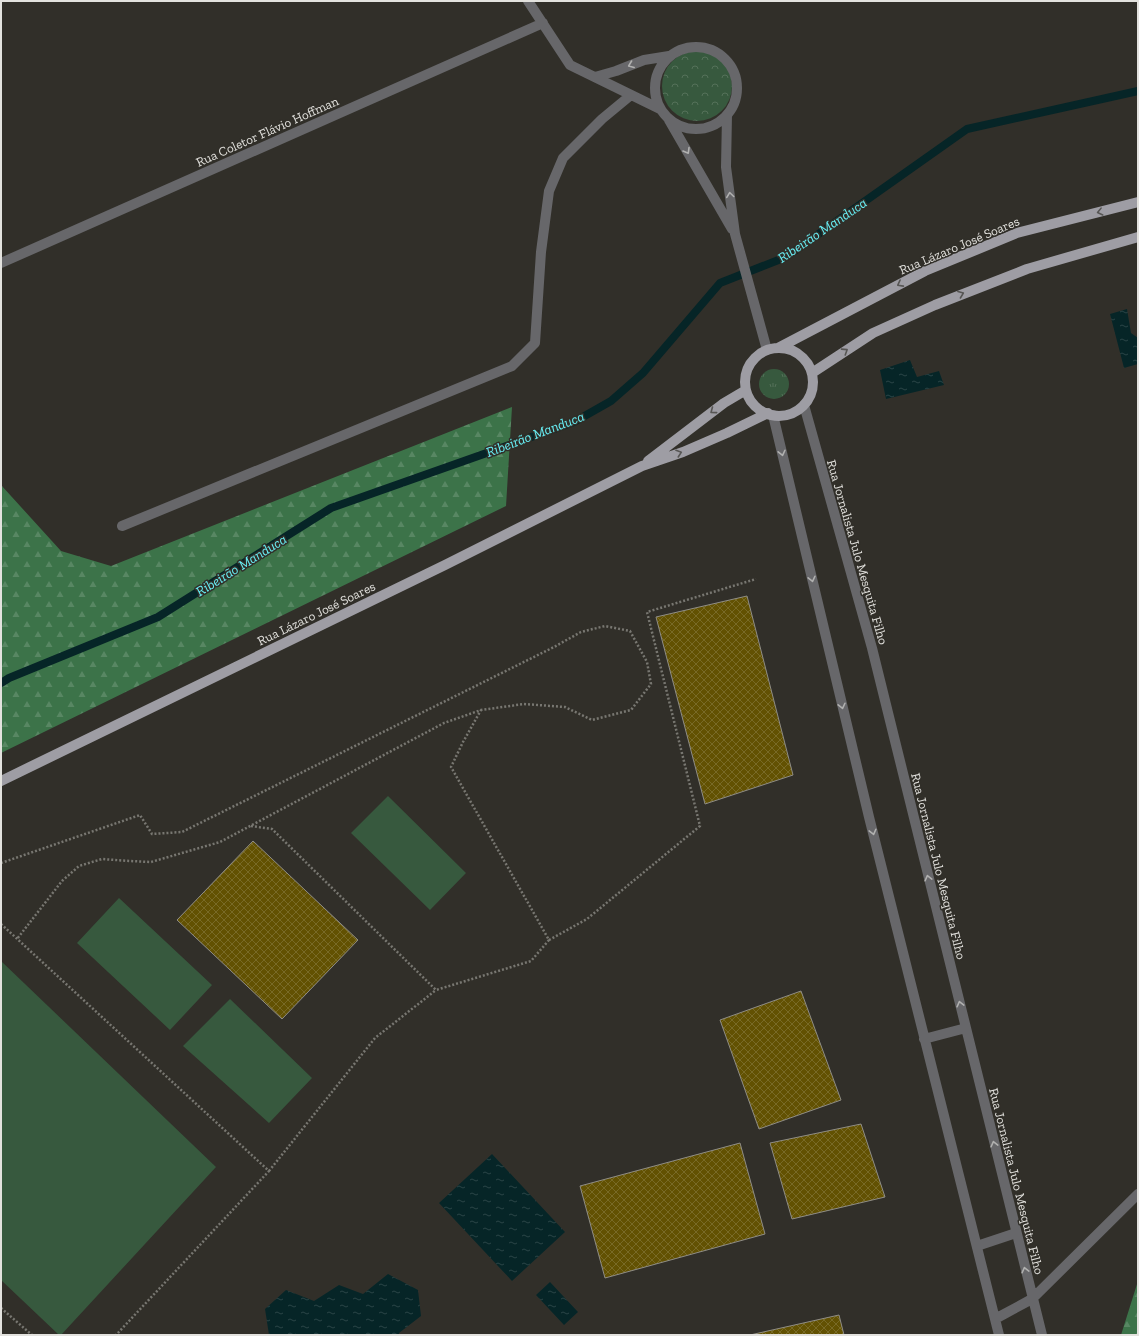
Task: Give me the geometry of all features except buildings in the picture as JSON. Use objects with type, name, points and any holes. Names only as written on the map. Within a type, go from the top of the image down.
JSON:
[{"type":"main road","name":"Rua Lázaro José Soares","points":[[778,348],[925,271],[1010,236],[1138,202]]},
{"type":"main road","points":[[812,373],[873,333],[935,305],[1027,269],[1138,237]]},
{"type":"main road","points":[[778,348],[790,349],[800,354],[808,363],[812,373],[813,384],[810,395],[804,405],[795,412],[784,415],[770,414],[763,411],[755,404],[746,390],[746,374],[751,364],[758,356],[767,350],[778,348]]},
{"type":"main road","name":"Rua Lázaro José Soares","points":[[642,466],[724,403],[746,390]]},
{"type":"main road","name":"Rua Lázaro José Soares","points":[[1,781],[445,565],[642,466],[683,452],[770,414]]},
{"type":"street","points":[[528,1],[570,64],[660,109],[668,118],[736,238]]},
{"type":"street","name":"Rua Coletor Flávio Hoffman","points":[[1,263],[543,24]]},
{"type":"street","points":[[595,77],[644,60],[669,56],[680,50],[692,47],[704,47],[716,51],[726,59],[733,69],[737,81],[737,93],[734,105],[727,115],[717,123],[705,128],[693,129],[682,127],[668,118]]},
{"type":"street","points":[[660,109],[654,87],[661,66],[669,56]]},
{"type":"street","points":[[122,526],[512,366],[535,343],[542,252],[549,191],[563,158],[602,119],[631,95]]},
{"type":"street","points":[[727,115],[726,166],[736,238],[767,350]]},
{"type":"street","name":"Rua Jornalista Julo Mesquita Filho","points":[[804,405],[872,648],[1042,1335]]},
{"type":"street","points":[[770,414],[924,1039],[999,1335]]},
{"type":"street","points":[[924,1039],[966,1028]]},
{"type":"street","points":[[995,1319],[1032,1299],[1138,1194]]},
{"type":"street","points":[[977,1246],[1016,1233]]},
{"type":"path","points":[[116,1335],[269,1171],[375,1038],[436,990],[531,961],[549,940],[587,919],[700,826],[647,612],[756,579]]},
{"type":"path","points":[[1,863],[140,815],[152,834],[182,832],[554,648],[582,632],[605,626],[630,632],[647,662],[651,684],[631,710],[592,720],[565,707],[524,704],[481,710],[444,723],[220,842],[151,862],[102,859],[79,866],[62,881],[17,939]]},
{"type":"path","points":[[481,710],[451,767],[549,940]]},
{"type":"path","points":[[250,826],[272,829],[436,990]]},
{"type":"path","points":[[1,924],[269,1171]]},
{"type":"path","points":[[1,1308],[32,1335]]},
{"type":"green space","points":[[690,51],[704,51],[717,57],[726,66],[730,72],[732,86],[730,100],[722,111],[711,119],[704,121],[690,121],[683,119],[672,111],[664,100],[662,93],[662,79],[664,72],[672,61],[683,53]]},
{"type":"green space","points":[[774,369],[785,373],[789,384],[785,395],[774,399],[763,395],[759,384],[763,373]]},
{"type":"green space","points":[[512,407],[506,506],[1,753],[1,485],[61,551],[111,566]]},
{"type":"green space","points":[[388,796],[466,873],[430,910],[351,833]]},
{"type":"green space","points":[[119,898],[212,985],[170,1030],[77,943]]},
{"type":"green space","points":[[1,961],[216,1167],[61,1335],[59,1335],[1,1280]]},
{"type":"green space","points":[[230,999],[312,1078],[269,1123],[183,1046]]},
{"type":"green space","points":[[1138,1281],[1138,1335],[1121,1335]]},
{"type":"water","points":[[1127,309],[1131,333],[1138,338],[1138,364],[1124,368],[1110,314]]},
{"type":"water","points":[[910,360],[917,377],[939,371],[944,385],[886,399],[880,370]]},
{"type":"water","points":[[492,1154],[565,1232],[512,1281],[439,1203]]},
{"type":"water","points":[[388,1274],[418,1290],[421,1316],[399,1333],[399,1335],[269,1335],[265,1309],[286,1290],[314,1301],[339,1285],[363,1294]]},
{"type":"water","points":[[550,1282],[578,1312],[564,1325],[536,1295]]},
{"type":"waterway","name":"Ribeirão Manduca","points":[[1,683],[9,678],[158,617],[331,508],[574,422],[611,401],[643,373],[720,283],[786,257],[967,129],[1138,91]]}]
